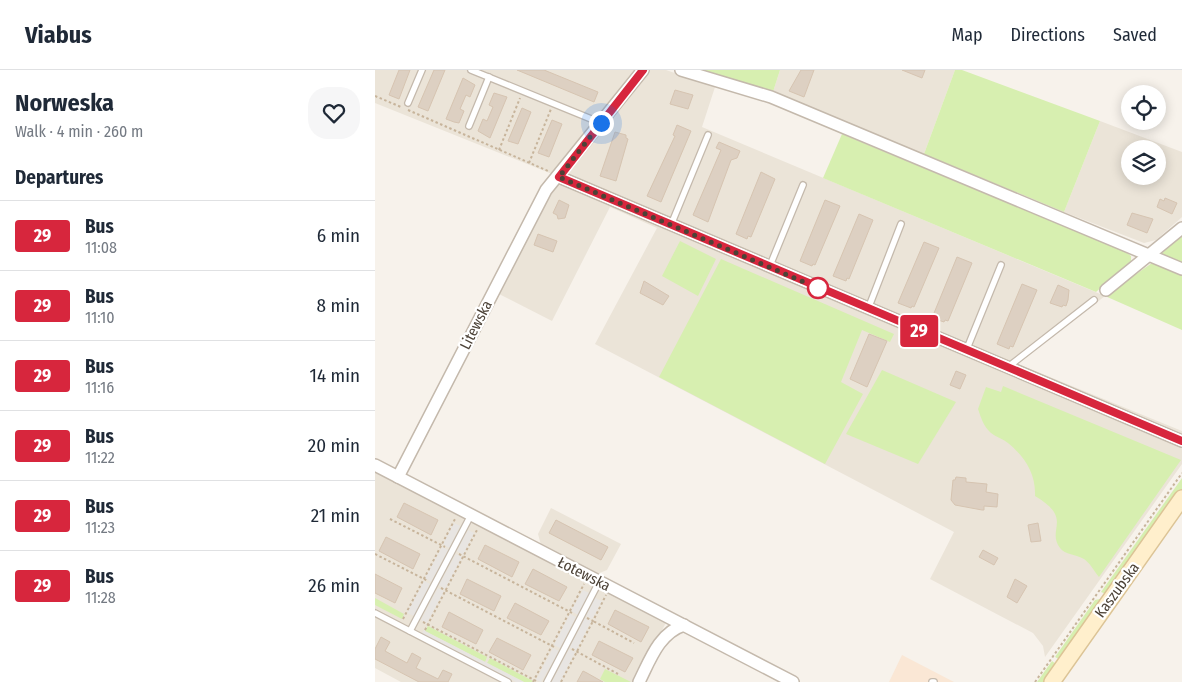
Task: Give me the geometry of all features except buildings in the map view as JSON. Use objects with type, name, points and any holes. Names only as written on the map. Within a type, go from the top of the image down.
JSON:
[{"type":"main road","name":"Kaszubska","points":[[1052,682],[1182,498]]},
{"type":"street","name":"Litewska","points":[[398,477],[546,190],[556,175],[643,70]]},
{"type":"street","points":[[681,70],[771,97],[1149,257],[1182,269]]},
{"type":"street","points":[[556,175],[769,268],[1182,441]]},
{"type":"street","points":[[1106,290],[1149,257],[1182,228]]},
{"type":"street","name":"Łotewska","points":[[375,465],[793,682]]},
{"type":"street","points":[[639,682],[664,637],[671,629],[684,625]]},
{"type":"lane","points":[[409,103],[422,70]]},
{"type":"lane","points":[[471,70],[601,123]]},
{"type":"lane","points":[[469,126],[489,77]]},
{"type":"lane","points":[[671,225],[708,136]]},
{"type":"lane","points":[[769,268],[803,185]]},
{"type":"lane","points":[[868,309],[901,224]]},
{"type":"lane","points":[[967,351],[1001,265]]},
{"type":"lane","points":[[1006,368],[1094,300]]},
{"type":"lane","points":[[410,631],[471,515]]},
{"type":"lane","points":[[547,682],[599,582]]},
{"type":"lane","points":[[375,613],[508,682]]},
{"type":"path","points":[[499,150],[523,91]]},
{"type":"path","points":[[375,96],[556,175]]},
{"type":"path","points":[[529,163],[553,103]]},
{"type":"path","points":[[1035,682],[1182,473]]},
{"type":"path","points":[[399,626],[457,517]]},
{"type":"path","points":[[390,519],[442,545]]},
{"type":"path","points":[[421,637],[478,528]]},
{"type":"path","points":[[452,551],[570,612]]},
{"type":"path","points":[[375,554],[424,579]]},
{"type":"path","points":[[534,681],[585,584]]},
{"type":"path","points":[[445,590],[552,646]]},
{"type":"path","points":[[561,682],[606,595]]},
{"type":"path","points":[[417,619],[538,682]]},
{"type":"path","points":[[593,621],[634,643]]},
{"type":"path","points":[[577,652],[618,674]]},
{"type":"shaded area","points":[[375,70],[666,70],[715,87],[702,127],[1105,296],[1018,364],[1182,431],[1182,464],[1045,657],[1043,646],[1033,633],[930,579],[954,532],[595,344],[657,228],[610,207],[552,321],[499,294],[554,185],[552,174],[375,103]]},
{"type":"shaded area","points":[[780,70],[955,70],[924,154],[772,95]]},
{"type":"shaded area","points":[[1100,121],[1150,140],[1121,140],[1121,185],[1166,185],[1166,146],[1182,152],[1182,217],[1156,240],[1144,243],[1064,212]]},
{"type":"shaded area","points":[[375,458],[541,545],[538,534],[551,508],[621,544],[607,570],[597,574],[671,613],[659,636],[650,646],[632,682],[401,682],[375,668]]},
{"type":"shaded area","points":[[454,523],[460,526],[449,548],[443,544]]},
{"type":"shaded area","points":[[468,530],[474,533],[463,555],[457,551]]},
{"type":"shaded area","points":[[442,547],[448,550],[431,582],[425,578]]},
{"type":"shaded area","points":[[456,554],[462,557],[445,589],[439,585]]},
{"type":"shaded area","points":[[424,581],[430,584],[414,616],[407,613]]},
{"type":"shaded area","points":[[438,588],[444,591],[427,623],[421,620]]},
{"type":"shaded area","points":[[583,590],[589,593],[578,615],[571,611]]},
{"type":"shaded area","points":[[595,598],[602,601],[592,619],[586,616]]},
{"type":"shaded area","points":[[570,614],[576,617],[560,648],[554,645]]},
{"type":"shaded area","points":[[585,618],[591,621],[576,651],[570,647]]},
{"type":"shaded area","points":[[424,630],[524,682],[516,682],[422,633]]},
{"type":"shaded area","points":[[553,648],[559,651],[541,682],[536,680]]},
{"type":"shaded area","points":[[569,649],[575,652],[560,682],[552,682]]},
{"type":"shaded area","points":[[902,655],[954,682],[889,682]]},
{"type":"green space","points":[[691,70],[780,70],[772,95]]},
{"type":"green space","points":[[955,70],[962,70],[1100,121],[1064,212],[924,154]]},
{"type":"green space","points":[[842,134],[1126,252],[1131,256],[1131,261],[1096,292],[823,178]]},
{"type":"green space","points":[[1182,235],[1182,264],[1160,255]]},
{"type":"green space","points":[[680,241],[716,259],[698,296],[662,276]]},
{"type":"green space","points":[[721,259],[894,334],[890,342],[862,330],[841,382],[863,394],[825,464],[659,377]]},
{"type":"green space","points":[[1152,263],[1182,274],[1182,330],[1105,296]]},
{"type":"green space","points":[[882,370],[956,402],[918,464],[846,434]]},
{"type":"green space","points":[[1003,386],[1181,460],[1099,577],[1084,559],[1065,552],[1060,548],[1056,535],[1056,518],[1047,504],[1035,496],[1034,480],[1028,466],[1014,448],[986,428],[978,409],[986,387],[1001,392]]},
{"type":"green space","points":[[1182,478],[1182,489],[1179,496],[1106,594],[1101,592]]},
{"type":"green space","points":[[375,598],[404,614],[402,619],[375,605]]},
{"type":"green space","points":[[1100,599],[1102,601],[1061,660],[1055,657],[1095,600]]},
{"type":"green space","points":[[428,626],[487,657],[485,662],[425,631]]},
{"type":"green space","points":[[490,658],[533,681],[524,682],[487,663]]},
{"type":"green space","points":[[1052,661],[1056,664],[1047,682],[1037,682]]},
{"type":"green space","points":[[605,669],[631,682],[605,682],[600,679]]},
{"type":"bus line","name":"29","points":[[643,70],[559,177],[769,268],[1182,441]]},
{"type":"route","points":[[601,123],[559,177],[818,288]]}]
